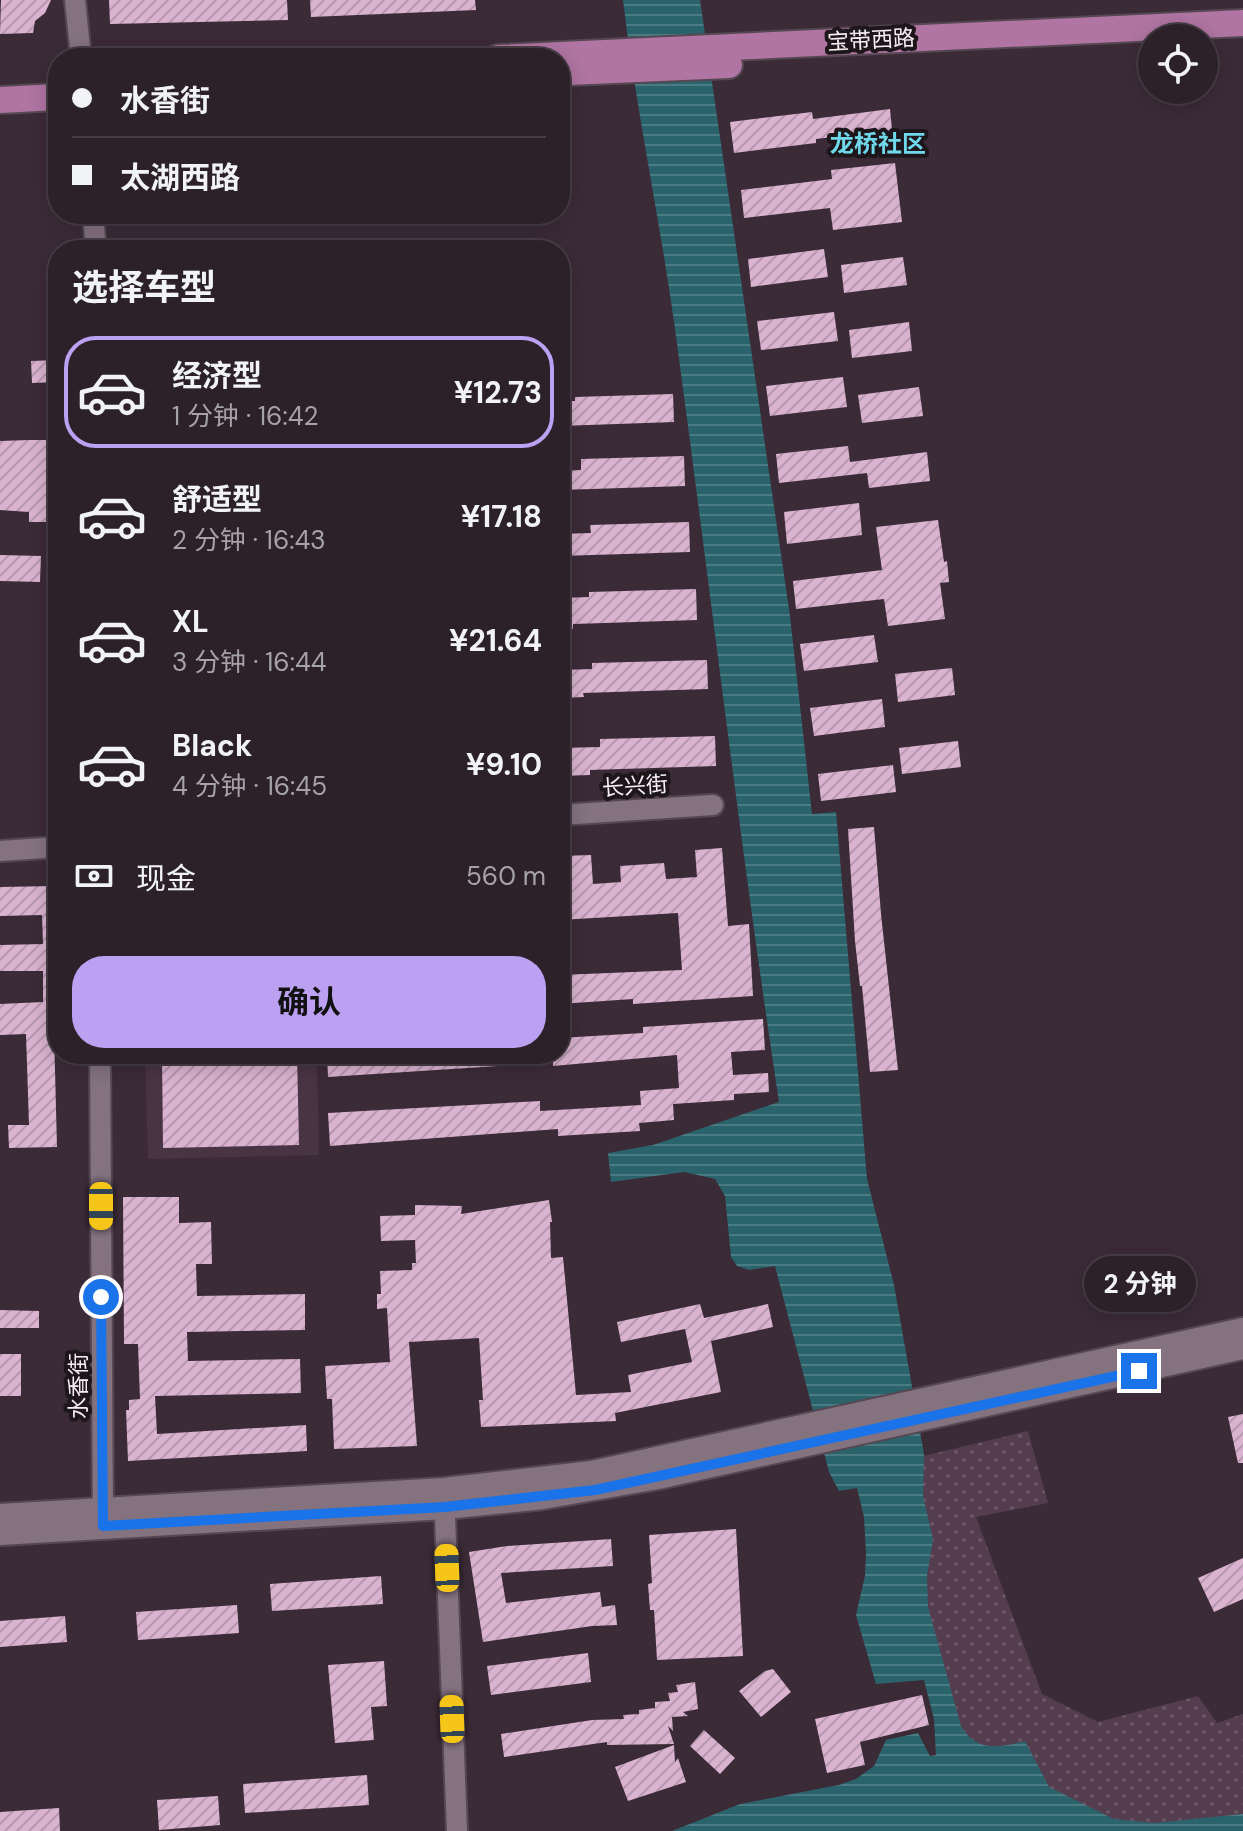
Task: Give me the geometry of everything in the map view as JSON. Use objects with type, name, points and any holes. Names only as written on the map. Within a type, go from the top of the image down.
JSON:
[{"type":"main road","name":"宝带西路","points":[[718,57],[1243,23]]},
{"type":"main road","points":[[1218,41],[1243,40]]},
{"type":"main road","name":"宝带西路","points":[[570,59],[1138,44]]},
{"type":"main road","name":"宝带西路","points":[[570,70],[621,60]]},
{"type":"main road","points":[[0,83],[48,81]]},
{"type":"main road","points":[[0,100],[48,98]]},
{"type":"main road","points":[[0,1516],[103,1518],[445,1499],[816,1434],[1243,1330]]},
{"type":"main road","points":[[926,1408],[1243,1347]]},
{"type":"main road","points":[[0,1533],[103,1518]]},
{"type":"street","points":[[75,0],[80,48]]},
{"type":"street","name":"长兴街","points":[[570,814],[713,805]]},
{"type":"street","points":[[0,851],[48,848]]},
{"type":"street","name":"水香街","points":[[100,1064],[103,1518]]},
{"type":"street","points":[[445,1499],[457,1831]]},
{"type":"shaded area","points":[[145,1064],[317,1064],[319,1155],[148,1159]]},
{"type":"shaded area","points":[[1028,1431],[1048,1503],[976,1517],[1042,1694],[1098,1722],[1198,1696],[1217,1723],[1243,1714],[1243,1831],[998,1831],[936,1677],[902,1461]]},
{"type":"water","points":[[623,0],[700,0],[790,616],[812,814],[836,812],[867,1179],[894,1285],[924,1454],[923,1496],[933,1539],[927,1576],[928,1607],[961,1726],[974,1740],[989,1746],[1025,1741],[1049,1787],[1114,1819],[1154,1823],[1243,1814],[1243,1831],[672,1831],[740,1804],[856,1779],[874,1766],[886,1740],[918,1733],[930,1756],[936,1755],[934,1719],[924,1680],[876,1684],[856,1615],[865,1576],[866,1553],[864,1517],[857,1488],[839,1491],[829,1472],[775,1266],[749,1270],[737,1266],[731,1257],[725,1196],[715,1179],[684,1172],[611,1182],[608,1153],[653,1145],[779,1102],[675,329]]},
{"type":"building","points":[[1,0],[51,0],[45,13],[35,21],[33,33],[0,34]]},
{"type":"building","points":[[109,0],[287,0],[288,20],[110,24]]},
{"type":"building","points":[[310,0],[475,0],[476,10],[311,17]]},
{"type":"building","points":[[890,109],[892,130],[734,153],[730,122],[812,112],[813,119]]},
{"type":"building","points":[[895,163],[902,222],[833,230],[830,208],[744,218],[741,190],[832,179],[831,170]]},
{"type":"building","points":[[824,249],[828,277],[751,287],[748,259]]},
{"type":"building","points":[[903,257],[907,285],[844,293],[841,265]]},
{"type":"building","points":[[834,312],[838,341],[761,350],[757,321]]},
{"type":"building","points":[[909,322],[912,351],[852,358],[849,330]]},
{"type":"building","points":[[48,360],[48,382],[32,383],[31,361]]},
{"type":"building","points":[[843,377],[847,407],[770,416],[766,386]]},
{"type":"building","points":[[919,387],[923,416],[862,423],[858,395]]},
{"type":"building","points":[[673,394],[674,422],[570,426],[570,401],[575,401],[575,397]]},
{"type":"building","points":[[48,440],[48,522],[29,522],[29,512],[0,510],[0,441]]},
{"type":"building","points":[[848,446],[850,462],[927,452],[930,481],[869,488],[867,473],[779,483],[776,454]]},
{"type":"building","points":[[684,456],[685,486],[570,490],[570,471],[581,470],[581,459]]},
{"type":"building","points":[[859,503],[862,535],[787,544],[784,512]]},
{"type":"building","points":[[938,520],[949,582],[940,583],[945,619],[888,626],[884,599],[796,609],[793,581],[882,570],[876,527]]},
{"type":"building","points":[[689,522],[690,552],[570,556],[570,534],[591,533],[590,525]]},
{"type":"building","points":[[0,555],[41,556],[40,582],[0,581]]},
{"type":"building","points":[[696,589],[697,620],[573,624],[573,629],[570,629],[570,598],[589,597],[589,592]]},
{"type":"building","points":[[874,635],[878,662],[804,671],[800,644]]},
{"type":"building","points":[[707,660],[708,689],[583,693],[584,697],[570,698],[570,670],[592,669],[592,663]]},
{"type":"building","points":[[952,668],[955,695],[898,702],[895,674]]},
{"type":"building","points":[[882,699],[885,727],[814,736],[810,708]]},
{"type":"building","points":[[715,736],[716,766],[590,770],[590,775],[570,776],[570,748],[600,747],[600,739]]},
{"type":"building","points":[[958,741],[961,767],[902,774],[899,748]]},
{"type":"building","points":[[893,765],[896,792],[821,801],[818,774]]},
{"type":"building","points":[[874,827],[898,1070],[870,1072],[855,941],[848,829]]},
{"type":"building","points":[[722,848],[728,926],[749,924],[753,996],[633,1004],[633,999],[570,1003],[570,975],[682,970],[678,913],[570,919],[570,856],[591,855],[593,884],[621,882],[620,866],[664,863],[666,879],[697,877],[695,850]]},
{"type":"building","points":[[48,886],[48,1064],[55,1064],[57,1147],[9,1148],[8,1125],[29,1125],[26,1034],[0,1035],[0,1004],[43,1002],[43,971],[0,971],[0,945],[43,944],[42,915],[0,916],[0,887]]},
{"type":"building","points":[[763,1019],[765,1050],[731,1052],[733,1075],[768,1073],[769,1092],[734,1094],[734,1100],[673,1104],[674,1120],[639,1123],[640,1131],[558,1136],[558,1129],[330,1146],[328,1113],[540,1101],[540,1111],[641,1105],[640,1091],[679,1088],[677,1055],[553,1066],[553,1064],[570,1064],[570,1037],[643,1033],[643,1027]]},
{"type":"building","points":[[162,1064],[297,1064],[299,1145],[163,1148]]},
{"type":"building","points":[[327,1064],[529,1064],[328,1077]]},
{"type":"building","points":[[123,1197],[179,1197],[179,1223],[211,1222],[212,1264],[196,1264],[197,1296],[305,1294],[305,1330],[187,1332],[188,1361],[300,1359],[301,1393],[155,1396],[157,1434],[306,1425],[307,1451],[128,1461],[126,1410],[129,1410],[129,1400],[140,1399],[138,1344],[124,1344]]},
{"type":"building","points":[[549,1200],[551,1258],[563,1257],[576,1395],[631,1392],[628,1375],[692,1362],[685,1329],[621,1342],[617,1322],[700,1304],[704,1318],[768,1304],[773,1327],[711,1341],[721,1392],[615,1413],[616,1421],[481,1427],[479,1400],[483,1400],[479,1338],[409,1342],[417,1446],[334,1449],[332,1399],[327,1399],[325,1366],[390,1362],[387,1308],[377,1309],[377,1294],[381,1294],[380,1271],[412,1270],[412,1263],[416,1263],[415,1240],[381,1241],[380,1216],[415,1215],[415,1205],[462,1206],[461,1214]]},
{"type":"building","points":[[0,1310],[39,1311],[39,1328],[0,1328]]},
{"type":"building","points":[[0,1354],[21,1354],[21,1396],[0,1396]]},
{"type":"building","points":[[1243,1414],[1243,1463],[1238,1463],[1228,1417]]},
{"type":"building","points":[[736,1529],[743,1656],[657,1660],[654,1610],[650,1610],[648,1584],[652,1583],[649,1535]]},
{"type":"building","points":[[611,1539],[613,1566],[501,1573],[506,1603],[600,1592],[602,1607],[615,1605],[617,1625],[483,1642],[469,1552],[507,1546]]},
{"type":"building","points":[[1243,1558],[1243,1599],[1214,1612],[1198,1578]]},
{"type":"building","points":[[381,1576],[383,1604],[272,1611],[270,1584]]},
{"type":"building","points":[[237,1605],[239,1633],[138,1640],[136,1612]]},
{"type":"building","points":[[65,1616],[67,1642],[0,1647],[0,1621]]},
{"type":"building","points":[[588,1653],[591,1682],[491,1695],[487,1666]]},
{"type":"building","points":[[384,1661],[387,1706],[371,1707],[374,1740],[335,1743],[328,1665]]},
{"type":"building","points":[[773,1669],[791,1692],[761,1717],[739,1691],[765,1671]]},
{"type":"building","points":[[695,1682],[698,1709],[683,1712],[688,1716],[672,1717],[673,1731],[668,1726],[674,1744],[607,1745],[607,1742],[504,1757],[501,1734],[592,1720],[624,1719],[623,1715],[639,1714],[639,1710],[655,1708],[655,1702],[670,1701],[668,1693],[678,1692],[676,1685]]},
{"type":"building","points":[[922,1695],[929,1725],[860,1742],[865,1765],[827,1773],[815,1719]]},
{"type":"building","points":[[704,1730],[735,1758],[720,1774],[690,1746]]},
{"type":"building","points":[[674,1745],[675,1762],[678,1758],[686,1782],[628,1801],[615,1767]]},
{"type":"building","points":[[367,1775],[369,1805],[245,1813],[243,1784]]},
{"type":"building","points":[[218,1796],[220,1825],[159,1830],[157,1800]]},
{"type":"building","points":[[59,1808],[60,1831],[0,1831],[0,1812]]},
{"type":"district","name":"龙桥社区","points":[[878,143]]},
{"type":"route","points":[[101,1297],[103,1526],[445,1507],[595,1490],[1139,1371]]}]
